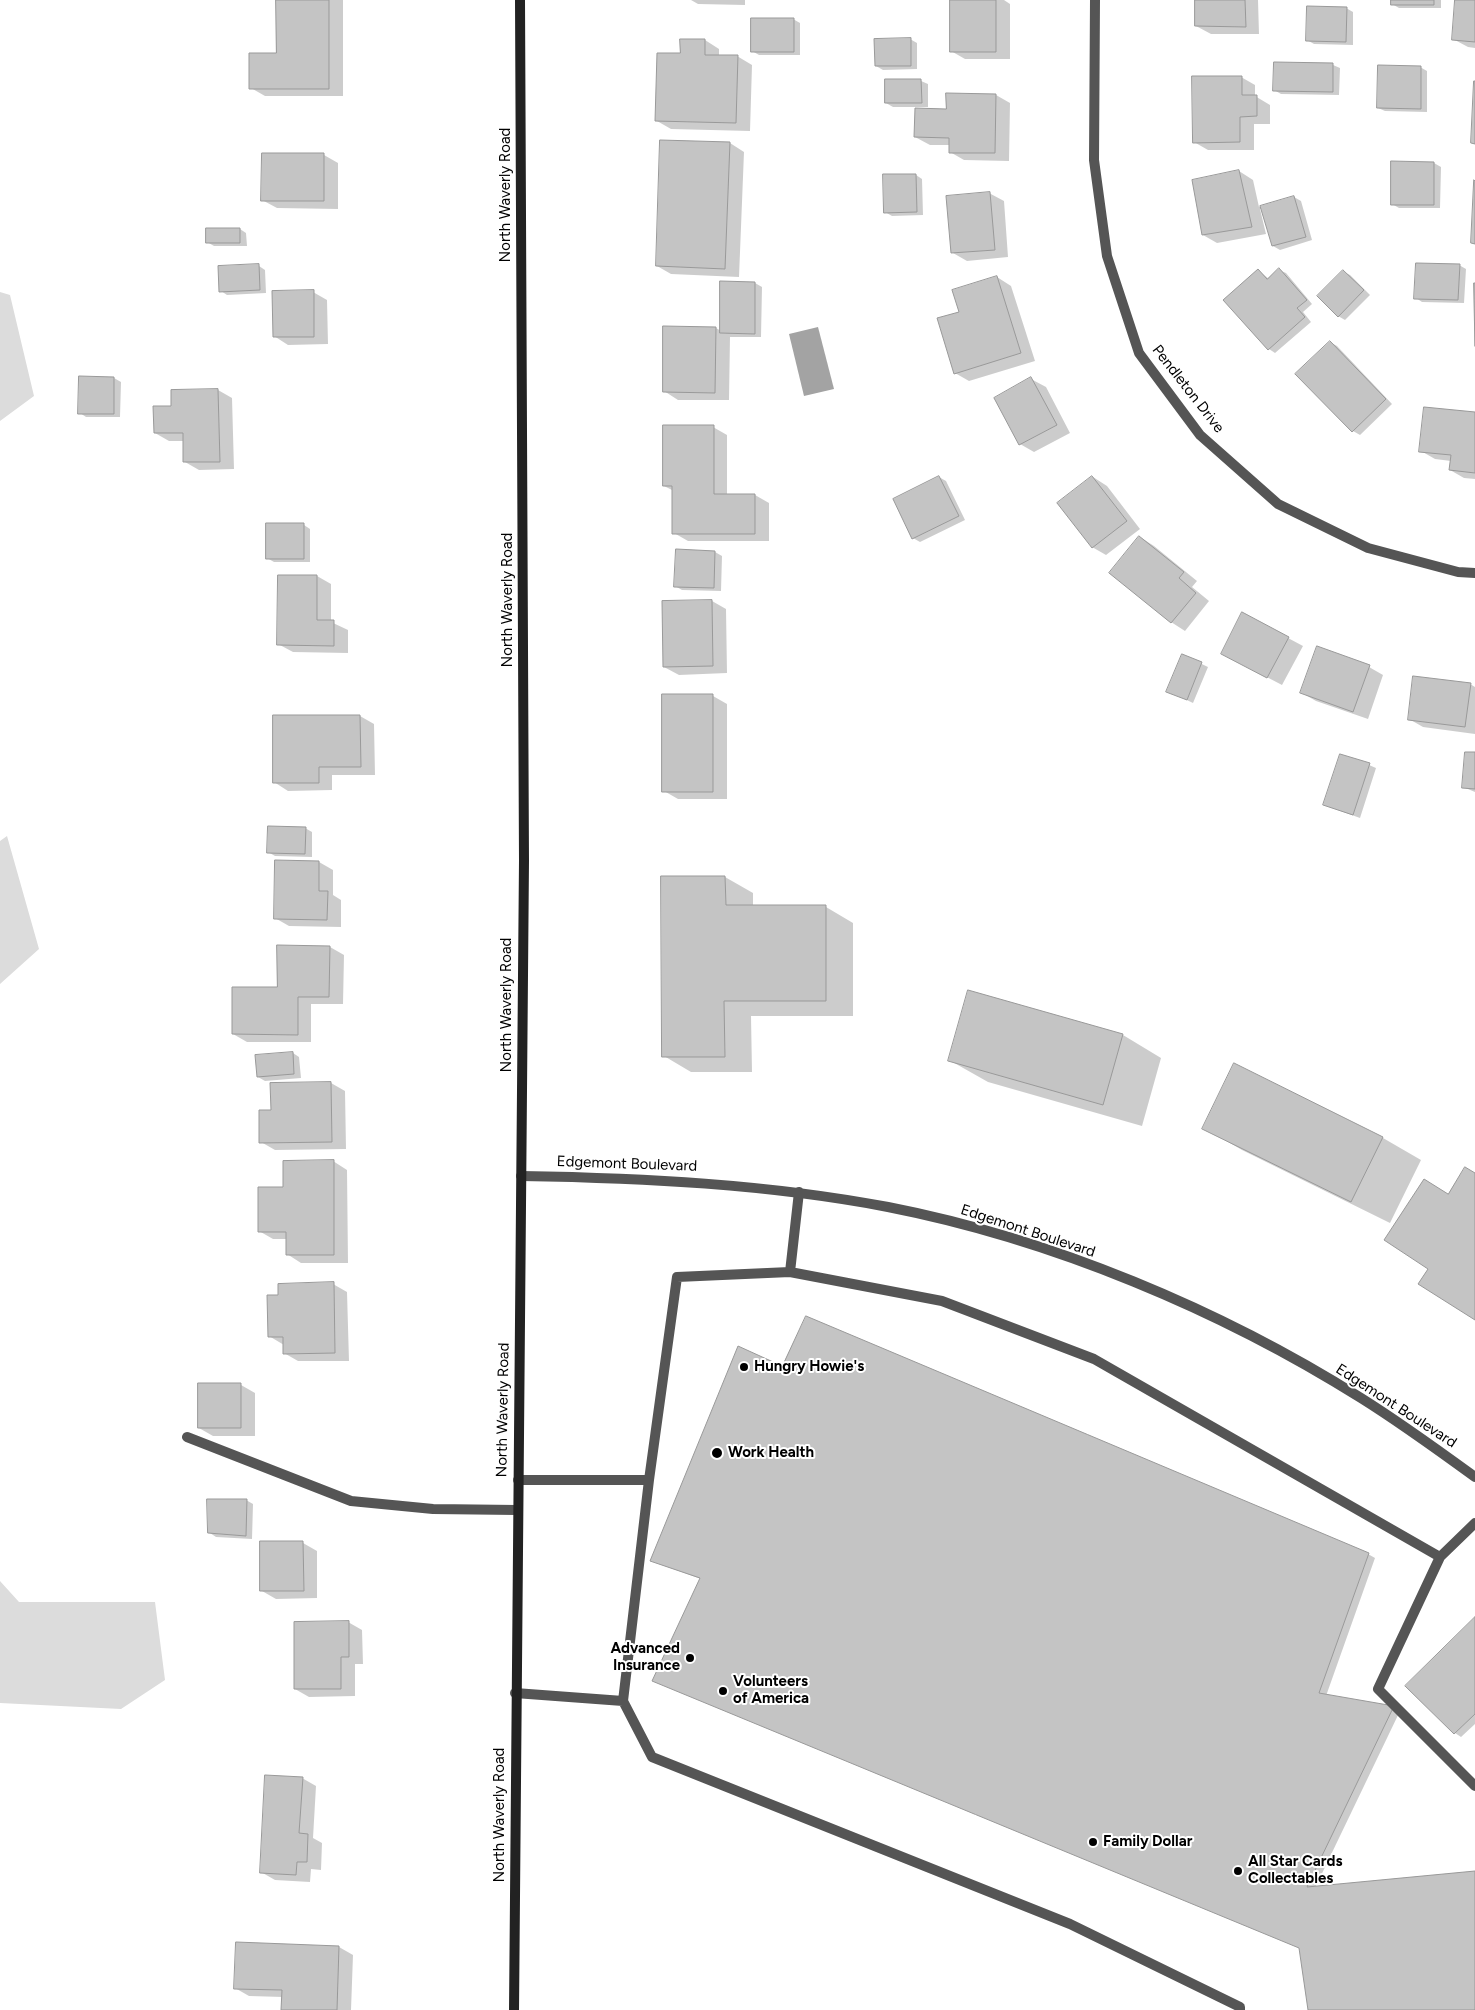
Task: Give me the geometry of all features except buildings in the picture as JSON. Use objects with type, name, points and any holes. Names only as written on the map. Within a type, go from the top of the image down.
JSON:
[{"type":"main road","name":"North Waverly Road","points":[[514,2010],[515,1693],[524,860],[520,0]]},
{"type":"street","name":"Pendleton Drive","points":[[1095,0],[1094,160],[1107,256],[1139,353],[1200,435],[1278,504],[1368,548],[1458,572],[1475,573]]},
{"type":"street","name":"Edgemont Boulevard","points":[[521,1176],[622,1177],[799,1192],[891,1208],[996,1234],[1058,1254],[1153,1290],[1247,1333],[1330,1379],[1404,1425],[1475,1477]]},
{"type":"street","points":[[790,1272],[799,1192]]},
{"type":"street","points":[[1240,2010],[1240,2006],[1070,1924],[652,1757],[623,1701],[649,1480],[677,1277],[790,1272],[942,1301],[1094,1359],[1440,1557]]},
{"type":"street","points":[[187,1436],[351,1501],[433,1509],[517,1510]]},
{"type":"street","points":[[518,1480],[649,1480]]},
{"type":"street","points":[[1475,1523],[1440,1557],[1378,1690],[1475,1786]]},
{"type":"street","points":[[515,1693],[623,1701]]},
{"type":"shaded area","points":[[0,292],[10,295],[34,396],[0,421]]},
{"type":"shaded area","points":[[818,327],[834,389],[804,396],[789,334]]},
{"type":"shaded area","points":[[7,836],[39,949],[0,984],[0,841]]},
{"type":"shaded area","points":[[0,1581],[19,1602],[155,1602],[165,1680],[121,1709],[0,1703]]},
{"type":"place","name":"Hungry Howie's","points":[[744,1367]]},
{"type":"place","name":"Work Health","points":[[717,1453]]},
{"type":"place","name":"Advanced Insurance","points":[[690,1658]]},
{"type":"place","name":"Volunteers of America","points":[[723,1691]]},
{"type":"place","name":"Family Dollar","points":[[1093,1842]]},
{"type":"place","name":"All Star Cards Collectables","points":[[1238,1871]]}]
